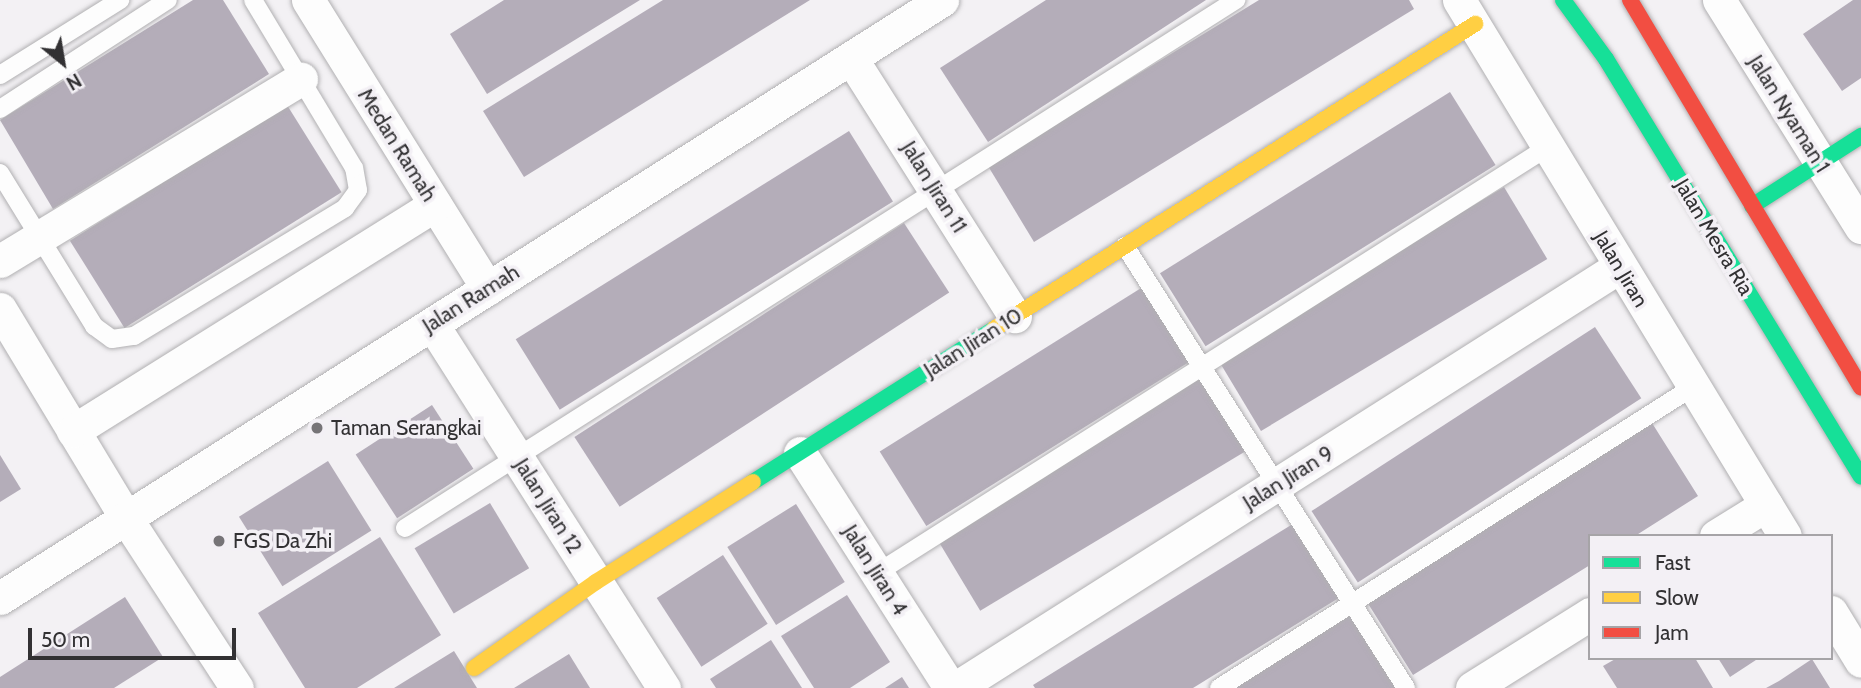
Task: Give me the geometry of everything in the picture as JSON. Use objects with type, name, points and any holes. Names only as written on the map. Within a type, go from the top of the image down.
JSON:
[{"type":"street","name":"Medan Ramah","points":[[308,0],[488,289]]},
{"type":"street","name":"Jalan Ramah","points":[[0,598],[942,0]]},
{"type":"street","name":"Jalan Mesra Ria","points":[[1563,0],[1606,59],[1861,476]]},
{"type":"street","points":[[1630,0],[1861,387]]},
{"type":"street","name":"Jalan Nyaman 1","points":[[1719,0],[1861,227]]},
{"type":"street","name":"Jalan Jiran","points":[[1467,12],[1619,267],[1784,534]]},
{"type":"street","name":"Jalan Jiran 10","points":[[474,668],[596,582],[1125,246],[1467,12]]},
{"type":"street","name":"Jalan Jiran 11","points":[[851,58],[1015,316]]},
{"type":"street","points":[[0,261],[300,79]]},
{"type":"street","points":[[1752,206],[1861,136]]},
{"type":"street","points":[[73,430],[435,205]]},
{"type":"street","name":"Jalan Jiran 9","points":[[957,688],[1619,267]]},
{"type":"street","points":[[0,309],[126,518],[237,688]]},
{"type":"street","name":"Jalan Jiran 12","points":[[432,324],[664,688]]},
{"type":"street","name":"Jalan Jiran 4","points":[[800,453],[950,688]]},
{"type":"street","points":[[1719,534],[1766,505]]},
{"type":"street","points":[[1472,688],[1588,615]]},
{"type":"street","points":[[1833,615],[1861,661]]},
{"type":"lane","points":[[0,75],[120,0]]},
{"type":"lane","points":[[0,109],[167,0]]},
{"type":"lane","points":[[0,173],[94,326],[112,339],[123,340],[345,208],[358,190],[358,178],[253,0]]},
{"type":"lane","points":[[405,528],[1236,0]]},
{"type":"lane","points":[[877,573],[1548,147]]},
{"type":"lane","points":[[1125,246],[1406,688]]},
{"type":"lane","points":[[1219,688],[1693,387]]},
{"type":"building","points":[[193,0],[223,0],[269,74],[53,209],[0,120]]},
{"type":"building","points":[[504,0],[640,0],[487,94],[450,34]]},
{"type":"building","points":[[663,0],[810,0],[524,177],[483,111]]},
{"type":"building","points":[[1046,0],[1206,0],[988,142],[940,68]]},
{"type":"building","points":[[1259,0],[1409,0],[1414,9],[1034,242],[988,166]]},
{"type":"building","points":[[1853,0],[1861,0],[1861,78],[1842,91],[1803,34]]},
{"type":"building","points":[[1450,92],[1496,165],[1206,346],[1160,273]]},
{"type":"building","points":[[287,105],[342,192],[124,328],[70,241]]},
{"type":"building","points":[[849,131],[893,201],[560,410],[516,339]]},
{"type":"building","points":[[1504,187],[1547,259],[1261,431],[1218,359]]},
{"type":"building","points":[[904,223],[949,293],[620,507],[574,437]]},
{"type":"building","points":[[1146,285],[1193,360],[926,526],[880,451]]},
{"type":"building","points":[[1595,327],[1641,398],[1358,582],[1312,511]]},
{"type":"building","points":[[1202,376],[1247,451],[980,611],[935,536]]},
{"type":"building","points":[[432,405],[473,469],[397,518],[356,455]]},
{"type":"building","points":[[1652,423],[1698,496],[1638,534],[1588,534],[1588,566],[1413,675],[1367,602]]},
{"type":"building","points":[[0,455],[21,489],[0,502]]},
{"type":"building","points":[[328,461],[371,531],[282,586],[239,517]]},
{"type":"building","points":[[490,503],[529,568],[454,613],[415,548]]},
{"type":"building","points":[[796,504],[845,582],[776,625],[727,547]]},
{"type":"building","points":[[1296,522],[1342,596],[1193,688],[1035,688],[1033,685]]},
{"type":"building","points":[[380,537],[441,635],[357,688],[305,688],[258,613]]},
{"type":"building","points":[[723,555],[768,624],[701,667],[657,598]]},
{"type":"building","points":[[847,595],[890,662],[850,688],[814,688],[781,636]]},
{"type":"building","points":[[125,597],[163,657],[114,688],[0,688],[0,677]]},
{"type":"building","points":[[1354,613],[1400,686],[1233,688]]},
{"type":"building","points":[[771,640],[802,688],[716,688],[710,679]]},
{"type":"building","points":[[454,651],[477,688],[394,688]]},
{"type":"building","points":[[569,654],[590,688],[514,688]]},
{"type":"building","points":[[1614,660],[1696,660],[1713,688],[1617,688],[1603,666]]},
{"type":"building","points":[[1719,660],[1756,660],[1730,677]]},
{"type":"building","points":[[1813,660],[1830,688],[1766,688]]},
{"type":"building","points":[[902,677],[909,688],[885,688]]},
{"type":"traffic: fast","points":[[1563,0],[1606,59],[1861,476]]},
{"type":"traffic: fast","points":[[1752,206],[1861,136]]},
{"type":"traffic: fast","points":[[753,482],[994,329]]},
{"type":"traffic: slow","points":[[994,329],[1475,24]]},
{"type":"traffic: slow","points":[[474,668],[596,582],[753,482]]},
{"type":"traffic: jam","points":[[1630,0],[1861,387]]},
{"type":"place","name":"Taman Serangkai","points":[[317,428]]},
{"type":"place","name":"FGS Da Zhi","points":[[219,541]]}]
